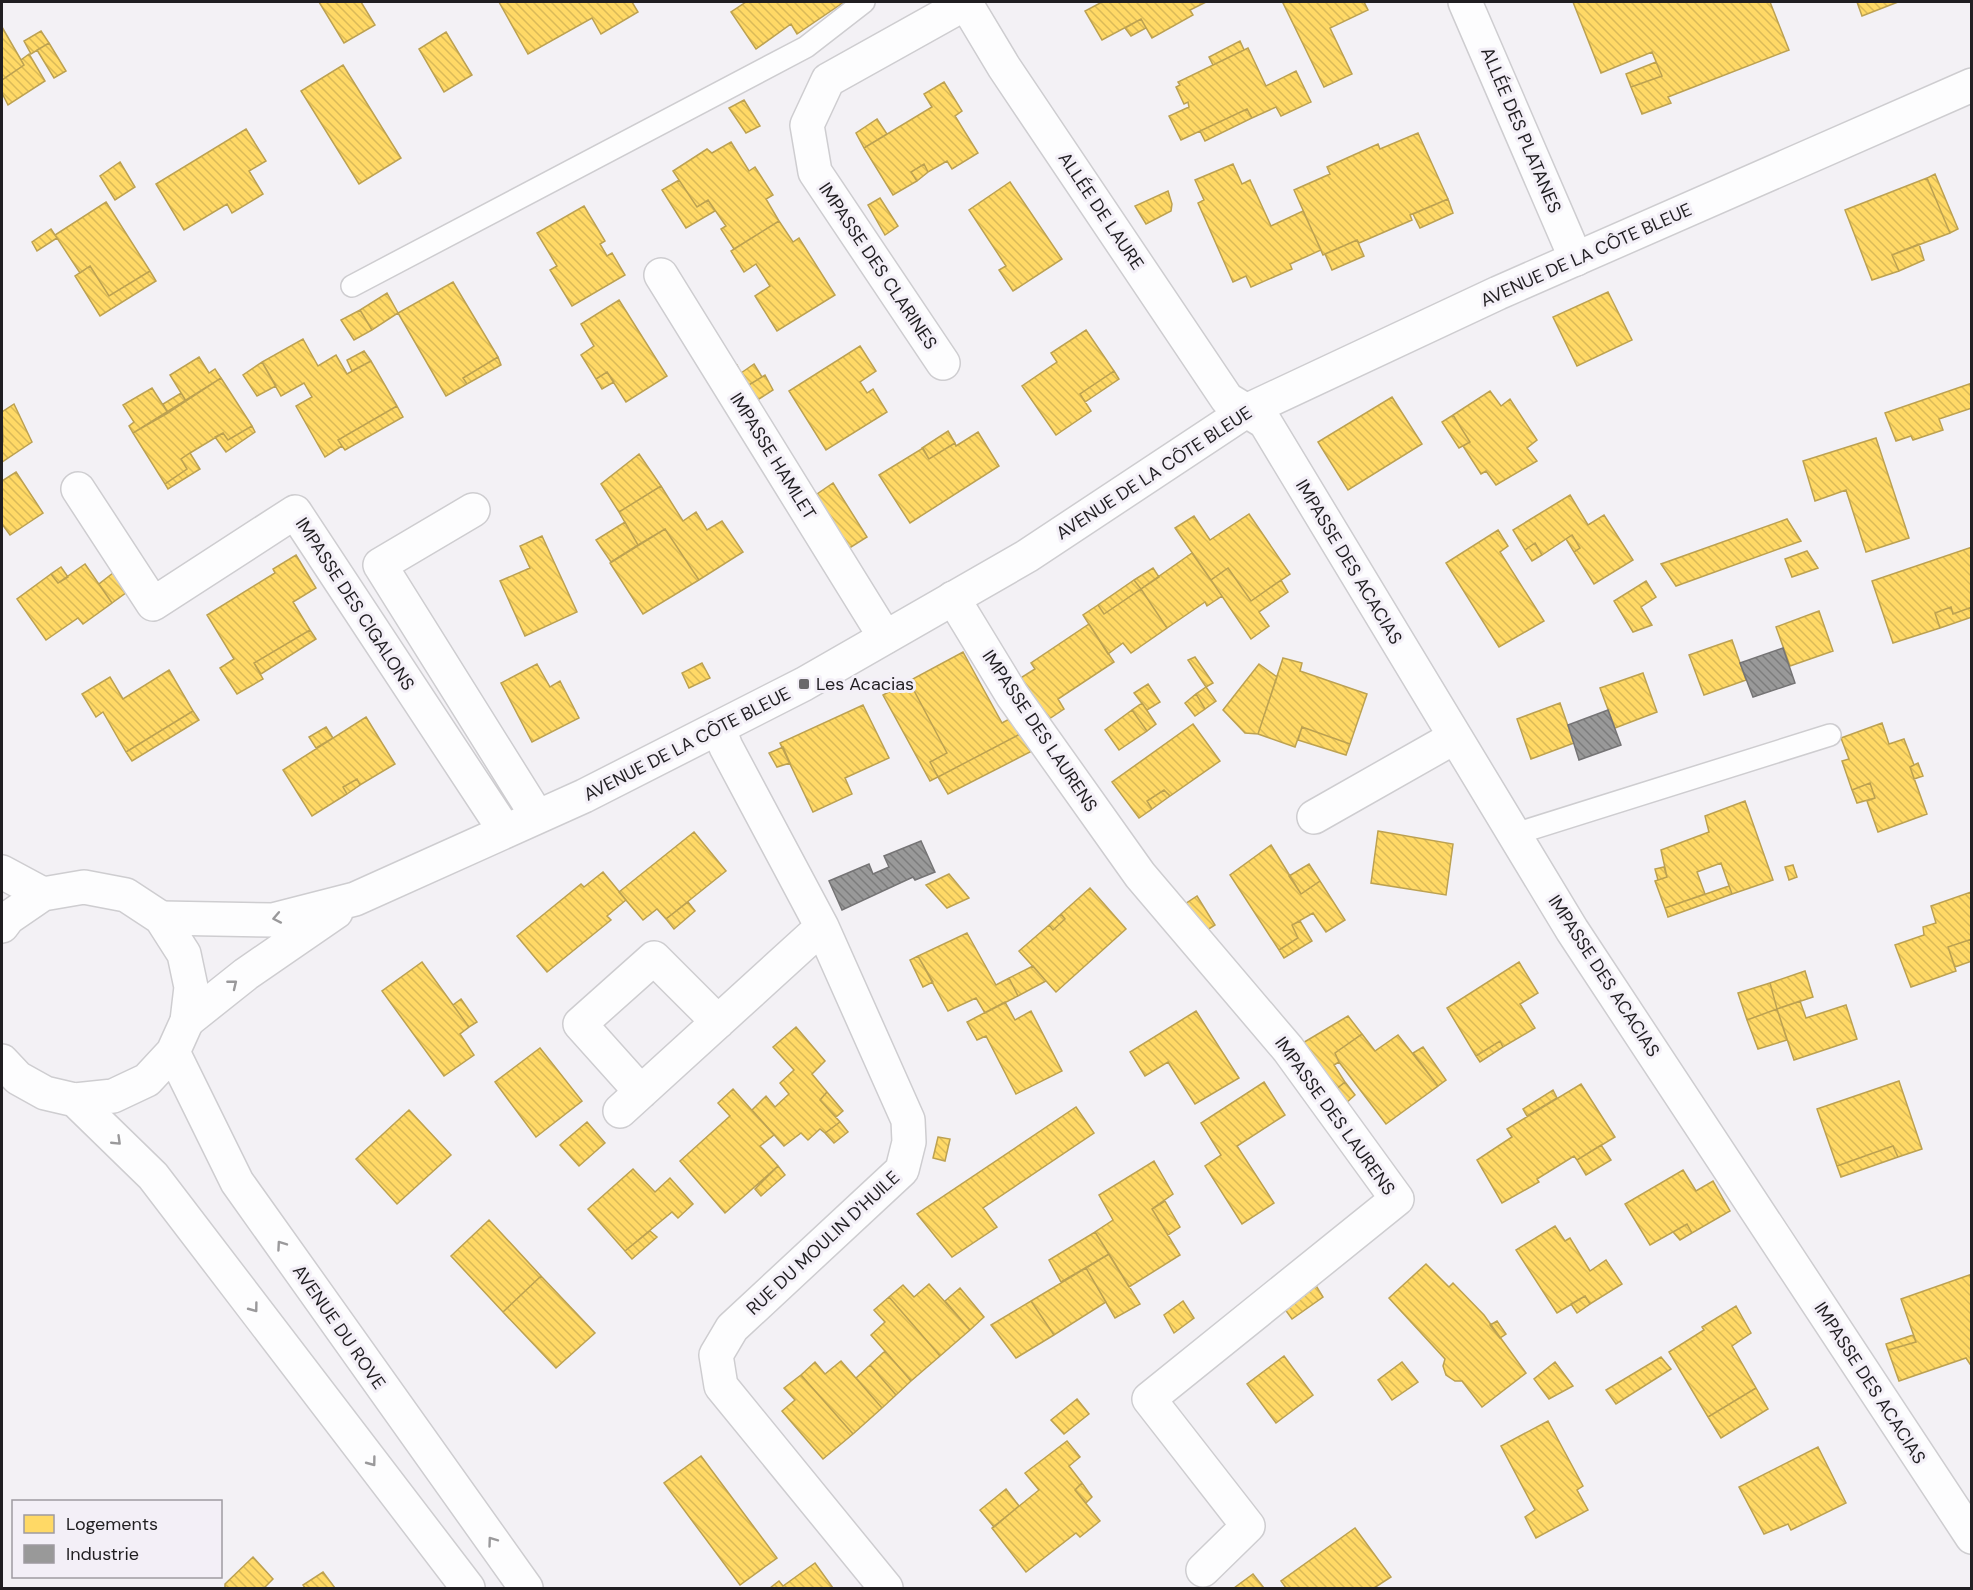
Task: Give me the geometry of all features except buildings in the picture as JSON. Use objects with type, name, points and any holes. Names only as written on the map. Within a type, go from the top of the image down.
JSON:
[{"type":"street","name":"IMPASSE DES CLARINES","points":[[943,363],[815,172],[807,124],[828,80],[966,2]]},
{"type":"street","name":"ALLÉE DE LAURE","points":[[966,2],[1004,67],[1227,399],[1246,411]]},
{"type":"street","name":"ALLÉE DES PLATANES","points":[[1465,2],[1576,259]]},
{"type":"street","name":"AVENUE DE LA CÔTE BLEUE","points":[[160,918],[273,920],[354,899],[584,796],[804,684],[1027,556],[1246,411],[1498,293],[1971,85]]},
{"type":"street","name":"IMPASSE HAMLET","points":[[661,275],[885,637]]},
{"type":"street","name":"IMPASSE DES ACACIAS","points":[[1246,411],[1265,422],[1572,930],[1971,1537]]},
{"type":"street","name":"IMPASSE DES CIGALONS","points":[[78,489],[153,604],[295,512],[505,831]]},
{"type":"street","points":[[473,510],[380,565],[537,816]]},
{"type":"street","name":"IMPASSE DES LAURENS","points":[[953,598],[1012,695],[1140,875],[1288,1049],[1397,1199],[1149,1399],[1248,1526],[1203,1570]]},
{"type":"street","name":"RUE DU MOULIN D'HUILE","points":[[719,729],[726,747],[822,927],[908,1120],[909,1142],[902,1170],[732,1328],[716,1355],[721,1386],[886,1588]]},
{"type":"street","points":[[1314,817],[1455,737]]},
{"type":"street","points":[[2,872],[43,894]]},
{"type":"street","points":[[2,926],[8,918],[43,894],[84,887],[126,895],[160,918],[184,954],[191,987],[187,1021],[173,1052],[147,1080],[113,1096],[75,1100],[45,1093],[18,1078],[2,1061]]},
{"type":"street","name":"AVENUE DE LA CÔTE BLEUE","points":[[187,1021],[246,974],[354,899]]},
{"type":"street","points":[[718,1022],[654,958],[580,1024],[631,1102],[822,927]]},
{"type":"street","name":"AVENUE DU ROVE","points":[[173,1052],[237,1182],[526,1588]]},
{"type":"street","points":[[75,1100],[153,1176],[468,1588]]},
{"type":"lane","points":[[352,286],[806,47],[864,2]]},
{"type":"lane","points":[[1515,834],[1830,735]]},
{"type":"place","name":"Les Acacias","points":[[804,684]]}]
